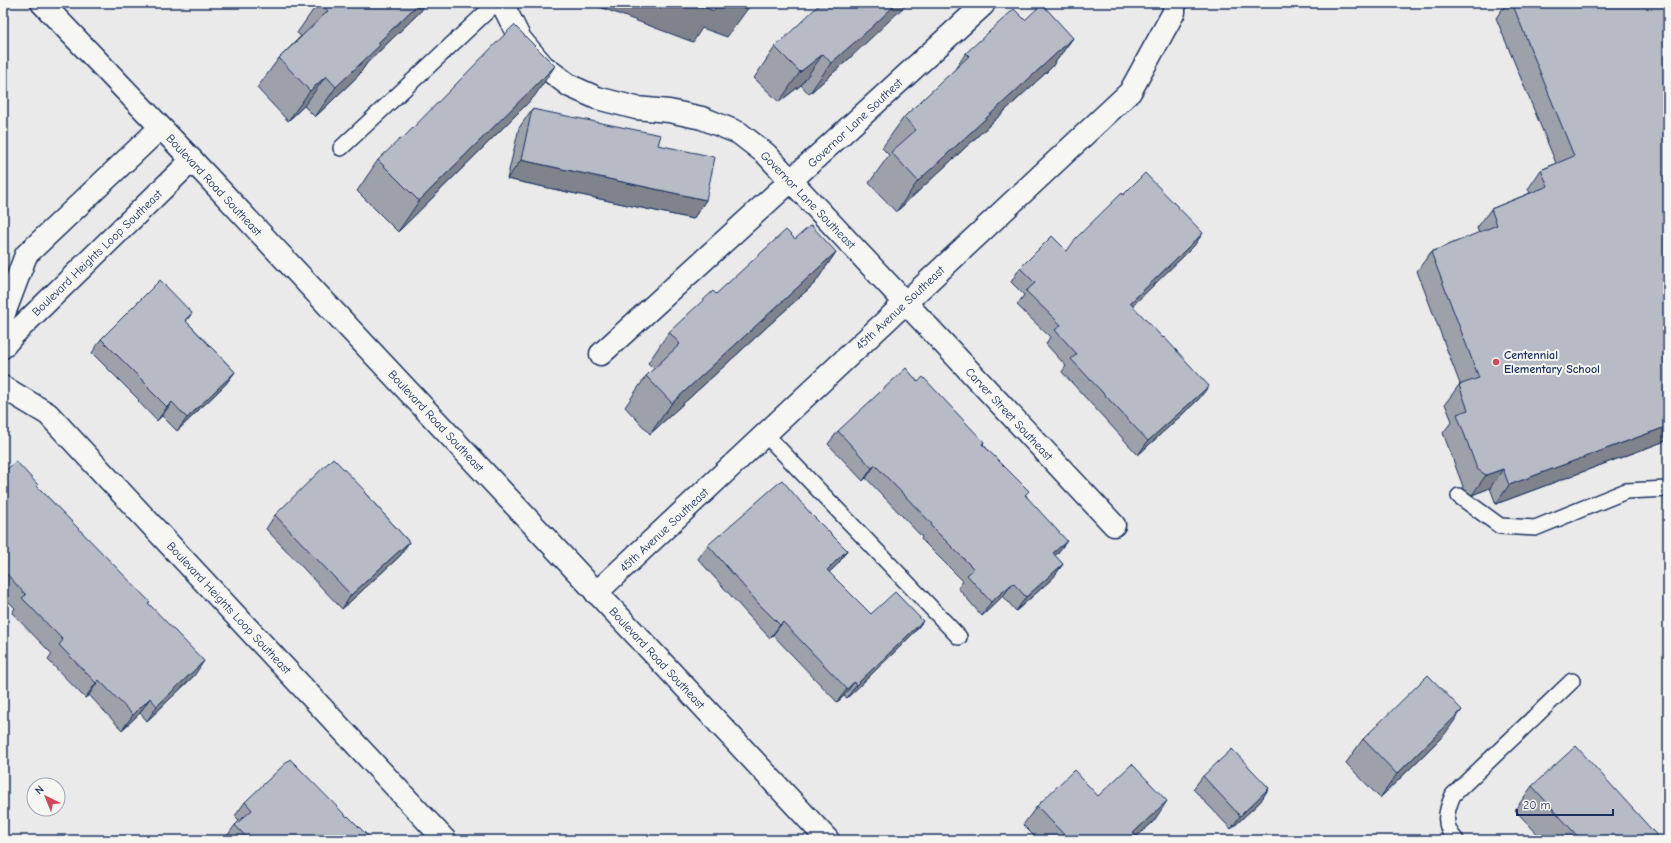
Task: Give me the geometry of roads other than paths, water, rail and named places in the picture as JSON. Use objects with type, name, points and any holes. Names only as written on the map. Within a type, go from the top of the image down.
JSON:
[{"type":"street","name":"Boulevard Road Southeast","points":[[42,3],[192,160],[828,840]]},
{"type":"street","name":"Governor Lane Southeast","points":[[502,3],[520,39],[543,66],[570,86],[597,98],[629,107],[669,111],[702,118],[739,133],[766,154],[905,303]]},
{"type":"street","name":"45th Avenue Southeast","points":[[596,593],[1130,92],[1174,12],[1174,3]]},
{"type":"street","name":"Governor Lane Southest","points":[[602,354],[983,5]]},
{"type":"street","points":[[3,316],[26,255],[160,128]]},
{"type":"street","name":"Boulevard Heights Loop Southeast","points":[[3,347],[14,334],[192,160]]},
{"type":"street","name":"Carver Street Southeast","points":[[905,303],[1114,525]]},
{"type":"street","name":"Boulevard Heights Loop Southeast","points":[[3,387],[48,414],[445,840]]},
{"type":"lane","points":[[341,148],[496,3]]},
{"type":"lane","points":[[765,434],[959,637]]},
{"type":"lane","points":[[1459,496],[1500,526],[1535,528],[1626,491],[1668,489]]},
{"type":"lane","points":[[1456,840],[1452,836],[1447,825],[1446,809],[1453,794],[1572,681]]},
{"type":"place","name":"Centennial Elementary School","points":[[1496,362]]}]
